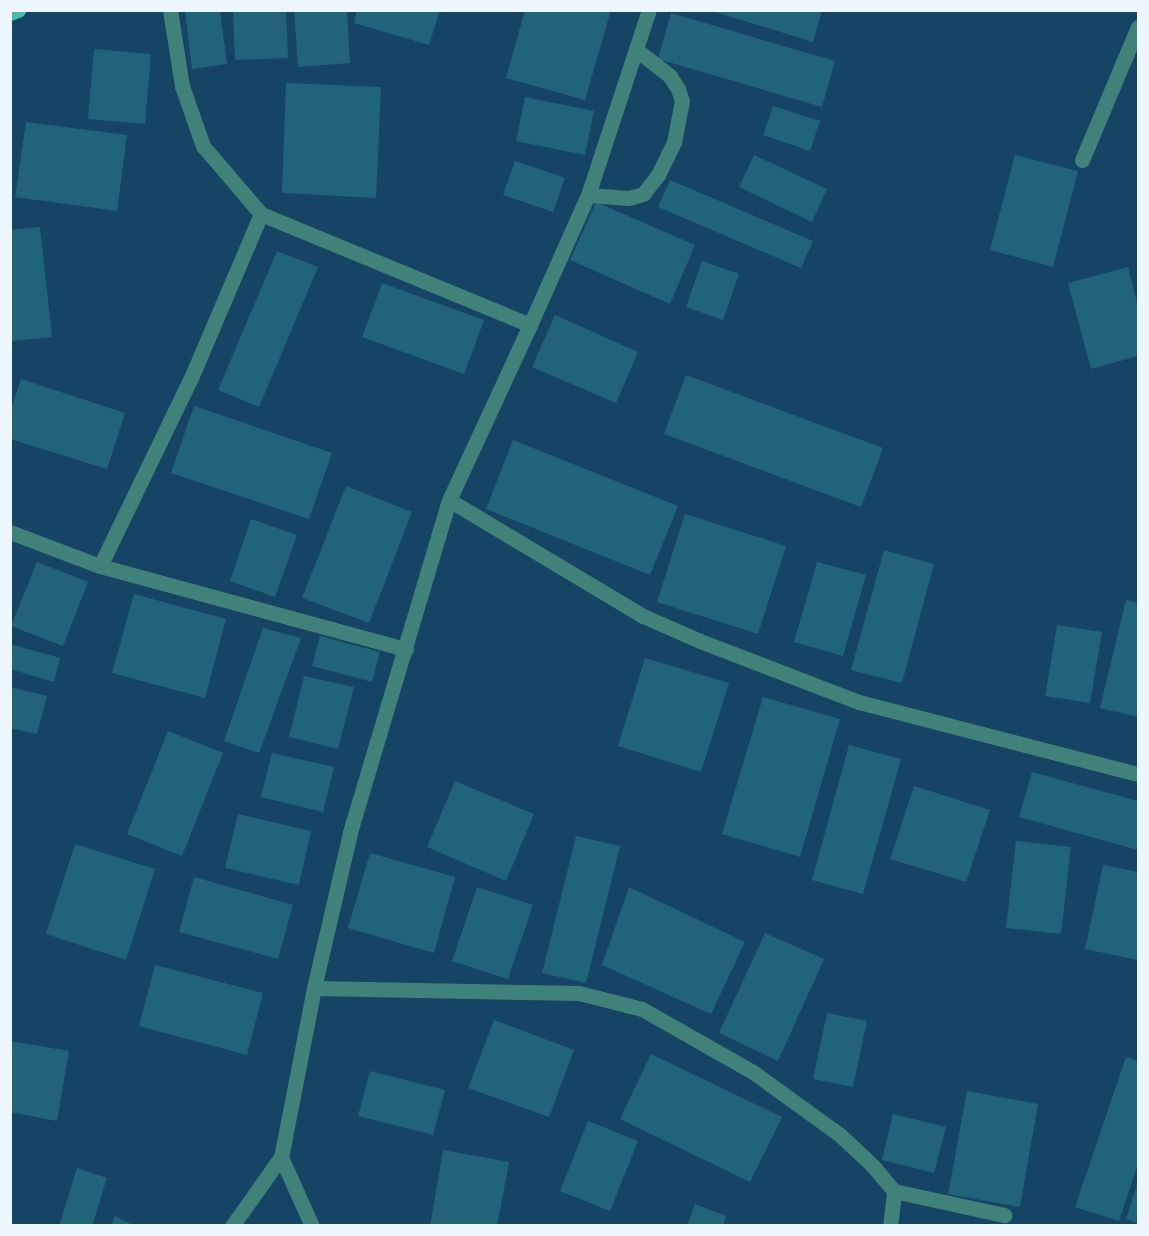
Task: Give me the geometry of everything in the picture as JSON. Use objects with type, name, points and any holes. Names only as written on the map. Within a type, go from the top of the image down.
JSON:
[{"type":"main road","points":[[10,13],[18,10]]},
{"type":"street","points":[[170,10],[182,86],[203,146],[261,214],[530,325]]},
{"type":"street","points":[[232,1226],[281,1157],[314,988],[351,833],[449,500],[588,195],[638,51],[649,10]]},
{"type":"street","points":[[1082,160],[1138,27]]},
{"type":"street","points":[[588,195],[629,198],[643,194],[658,175],[674,142],[682,101],[678,89],[670,76],[638,51]]},
{"type":"street","points":[[100,566],[191,378],[261,214]]},
{"type":"street","points":[[449,500],[643,616],[700,641],[859,702],[1138,774]]},
{"type":"street","points":[[10,532],[100,566],[406,649]]},
{"type":"street","points":[[314,988],[579,993],[642,1009],[753,1072],[840,1135],[873,1166],[894,1191],[1004,1215]]},
{"type":"street","points":[[281,1157],[312,1226]]},
{"type":"street","points":[[890,1226],[894,1191]]},
{"type":"building","points":[[185,10],[220,10],[227,64],[192,69]]},
{"type":"building","points":[[233,10],[286,10],[288,58],[235,60]]},
{"type":"building","points":[[294,10],[347,10],[350,63],[298,67]]},
{"type":"building","points":[[357,10],[440,10],[429,45],[354,23]]},
{"type":"building","points":[[525,10],[611,10],[585,100],[506,78]]},
{"type":"building","points":[[709,10],[822,10],[813,42]]},
{"type":"building","points":[[671,13],[835,61],[822,107],[658,59]]},
{"type":"building","points":[[94,49],[151,54],[145,124],[88,119]]},
{"type":"building","points":[[286,83],[381,87],[376,198],[282,193]]},
{"type":"building","points":[[525,97],[594,111],[585,155],[516,141]]},
{"type":"building","points":[[773,106],[820,121],[810,151],[763,135]]},
{"type":"building","points":[[26,122],[127,135],[117,211],[15,197]]},
{"type":"building","points":[[754,155],[827,189],[812,222],[739,187]]},
{"type":"building","points":[[1015,155],[1078,171],[1053,267],[990,250]]},
{"type":"building","points":[[515,161],[565,178],[553,212],[503,195]]},
{"type":"building","points":[[670,180],[813,241],[801,268],[658,207]]},
{"type":"building","points":[[596,202],[695,245],[670,304],[570,260]]},
{"type":"building","points":[[40,227],[52,337],[12,341],[10,230]]},
{"type":"building","points":[[277,251],[318,267],[259,407],[218,390]]},
{"type":"building","points":[[702,261],[739,274],[723,320],[686,307]]},
{"type":"building","points":[[1128,267],[1138,306],[1138,356],[1091,369],[1068,283]]},
{"type":"building","points":[[382,283],[484,320],[464,374],[362,337]]},
{"type":"building","points":[[555,315],[638,352],[616,403],[532,367]]},
{"type":"building","points":[[686,375],[883,448],[861,507],[664,434]]},
{"type":"building","points":[[21,379],[125,413],[107,469],[10,439],[10,412]]},
{"type":"building","points":[[194,406],[332,453],[309,519],[171,473]]},
{"type":"building","points":[[513,440],[678,506],[650,575],[486,509]]},
{"type":"building","points":[[346,486],[412,512],[369,623],[302,598]]},
{"type":"building","points":[[685,514],[786,546],[758,634],[657,602]]},
{"type":"building","points":[[251,519],[297,535],[275,597],[230,581]]},
{"type":"building","points":[[884,550],[934,564],[902,683],[851,670]]},
{"type":"building","points":[[37,562],[88,582],[63,646],[11,626]]},
{"type":"building","points":[[817,562],[866,575],[843,656],[794,642]]},
{"type":"building","points":[[134,594],[226,619],[205,698],[112,673]]},
{"type":"building","points":[[1126,600],[1138,603],[1138,717],[1100,708]]},
{"type":"building","points":[[1057,625],[1102,632],[1090,703],[1045,696]]},
{"type":"building","points":[[263,628],[301,638],[259,753],[224,741]]},
{"type":"building","points":[[320,636],[380,652],[372,682],[312,666]]},
{"type":"building","points":[[10,644],[60,658],[54,682],[10,669]]},
{"type":"building","points":[[645,658],[729,683],[701,772],[618,746]]},
{"type":"building","points":[[304,676],[354,687],[338,749],[289,737]]},
{"type":"building","points":[[10,687],[47,696],[37,734],[10,728]]},
{"type":"building","points":[[763,697],[840,719],[800,857],[722,834]]},
{"type":"building","points":[[168,731],[223,753],[182,856],[127,834]]},
{"type":"building","points":[[849,745],[901,759],[863,894],[812,880]]},
{"type":"building","points":[[272,753],[334,767],[323,812],[261,797]]},
{"type":"building","points":[[1032,772],[1138,801],[1138,850],[1019,817]]},
{"type":"building","points":[[455,781],[534,814],[506,881],[427,847]]},
{"type":"building","points":[[914,786],[990,810],[966,882],[890,859]]},
{"type":"building","points":[[238,814],[311,831],[299,885],[225,868]]},
{"type":"building","points":[[576,836],[620,846],[586,983],[542,973]]},
{"type":"building","points":[[1016,841],[1071,847],[1061,934],[1006,928]]},
{"type":"building","points":[[75,844],[155,869],[126,960],[46,934]]},
{"type":"building","points":[[370,853],[455,877],[434,953],[348,928]]},
{"type":"building","points":[[1103,865],[1138,872],[1138,960],[1085,949]]},
{"type":"building","points":[[194,877],[293,905],[278,959],[179,932]]},
{"type":"building","points":[[477,887],[533,905],[508,979],[452,961]]},
{"type":"building","points":[[629,887],[745,942],[711,1014],[602,965]]},
{"type":"building","points":[[765,933],[824,959],[778,1061],[719,1033]]},
{"type":"building","points":[[155,965],[263,993],[247,1055],[139,1026]]},
{"type":"building","points":[[827,1013],[867,1021],[853,1087],[813,1079]]},
{"type":"building","points":[[494,1020],[574,1050],[549,1117],[468,1088]]},
{"type":"building","points":[[10,1041],[69,1051],[57,1121],[10,1112]]},
{"type":"building","points":[[651,1054],[782,1117],[750,1182],[620,1119]]},
{"type":"building","points":[[1126,1057],[1138,1061],[1138,1164],[1119,1221],[1075,1207]]},
{"type":"building","points":[[370,1071],[445,1090],[433,1135],[358,1116]]},
{"type":"building","points":[[967,1091],[1038,1104],[1020,1207],[948,1194]]},
{"type":"building","points":[[893,1114],[946,1127],[934,1173],[882,1160]]},
{"type":"building","points":[[588,1121],[638,1141],[610,1211],[560,1191]]},
{"type":"building","points":[[443,1150],[509,1162],[497,1226],[430,1226]]},
{"type":"building","points":[[77,1168],[107,1178],[92,1226],[59,1226]]},
{"type":"building","points":[[1138,1181],[1138,1223],[1126,1219]]},
{"type":"building","points":[[695,1204],[726,1216],[723,1226],[687,1226]]},
{"type":"building","points":[[115,1216],[135,1226],[111,1226]]}]
